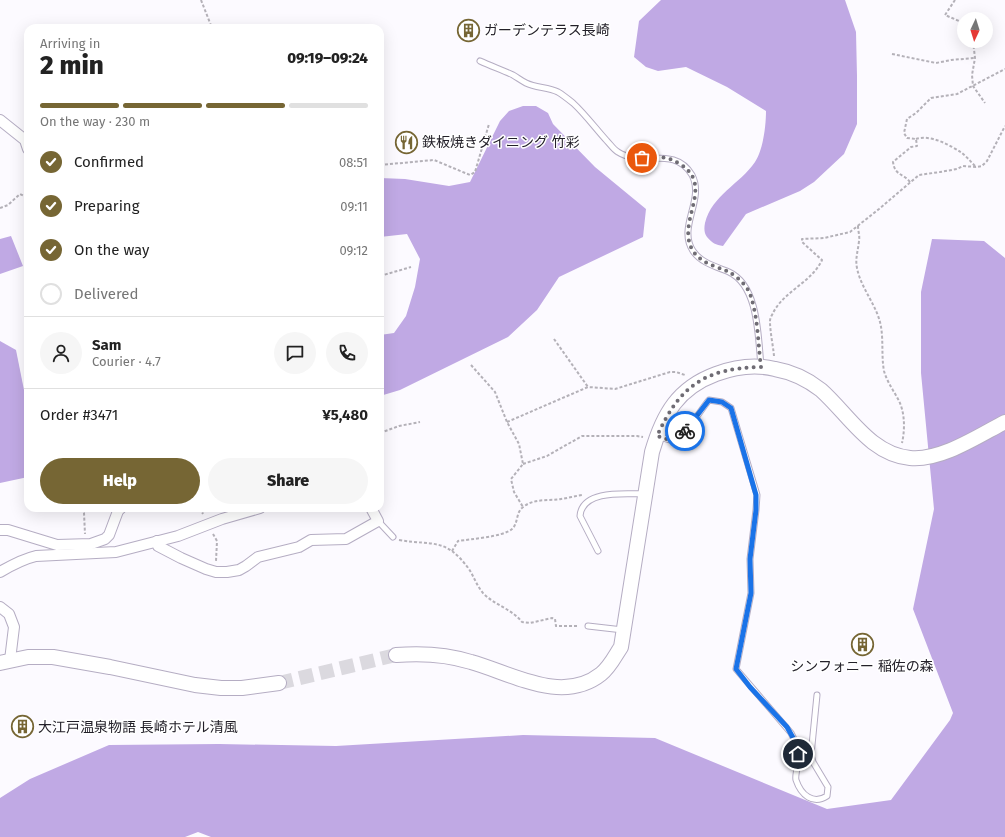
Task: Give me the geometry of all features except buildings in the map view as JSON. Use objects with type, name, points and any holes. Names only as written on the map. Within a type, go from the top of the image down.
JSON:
[{"type":"street","points":[[0,120],[24,139]]},
{"type":"street","points":[[396,655],[442,655],[471,662],[544,686],[576,686],[601,673],[613,660],[621,646],[652,452],[656,438],[663,422],[684,391],[706,378],[728,369],[740,367],[761,367],[785,371],[800,376],[821,390],[866,436],[884,450],[900,456],[926,458],[942,454],[1005,422]]},
{"type":"street","points":[[0,530],[8,530],[57,545],[85,544],[99,541],[109,535],[118,512]]},
{"type":"street","points":[[0,572],[21,561],[36,556],[116,552],[178,536],[243,512]]},
{"type":"street","points":[[157,541],[158,546],[168,552],[216,572],[227,572],[239,570],[258,556],[298,548],[311,540],[346,539],[378,521],[373,512]]},
{"type":"street","points":[[0,606],[9,614],[14,627],[5,661],[28,657],[52,657],[221,688],[242,688],[279,683]]},
{"type":"lane","points":[[480,61],[514,76],[527,84],[558,92],[573,103],[618,152],[631,157],[672,159],[686,167],[694,181],[696,191],[687,236],[693,251],[697,255],[710,265],[731,273],[740,280],[750,293],[754,309],[761,367]]},
{"type":"lane","points":[[656,438],[669,440],[678,439],[709,400],[722,402],[731,408],[756,495],[756,510],[750,559],[751,593],[736,669],[791,733],[796,743],[798,754],[796,779],[806,796],[815,800],[822,799],[827,796],[829,792],[828,787],[813,762],[811,755],[817,695]]},
{"type":"lane","points":[[598,551],[580,516],[584,505],[591,499],[601,496],[646,494]]},
{"type":"lane","points":[[378,521],[393,537]]},
{"type":"lane","points":[[588,626],[624,630]]},
{"type":"path","points":[[201,0],[210,24]]},
{"type":"path","points":[[955,0],[945,15],[957,20]]},
{"type":"path","points":[[974,48],[975,58],[972,76],[973,86],[985,103]]},
{"type":"path","points":[[892,54],[936,63],[975,58]]},
{"type":"path","points":[[976,167],[963,154],[946,144],[922,137],[916,140],[907,138],[904,133],[907,120],[931,98],[957,94],[1005,69]]},
{"type":"path","points":[[384,165],[434,160],[470,175],[475,172],[488,124]]},
{"type":"path","points":[[775,362],[770,320],[779,303],[812,272],[822,260],[802,242],[802,239],[824,238],[850,232],[911,183],[917,176],[963,166],[982,166],[987,161],[1005,126]]},
{"type":"path","points":[[911,183],[907,178],[897,173],[894,169],[893,162],[910,147],[917,146],[916,140]]},
{"type":"path","points":[[0,208],[8,205],[20,194],[24,196]]},
{"type":"path","points":[[858,226],[859,240],[856,256],[857,267],[860,278],[880,321],[884,371],[890,386],[900,403],[903,414],[904,429],[900,456]]},
{"type":"path","points":[[384,275],[411,267]]},
{"type":"path","points":[[554,339],[588,387]]},
{"type":"path","points":[[471,365],[495,392],[507,422],[519,444],[523,464]]},
{"type":"path","points":[[507,422],[588,387],[615,390],[670,372],[676,372],[693,377],[698,383]]},
{"type":"path","points":[[384,431],[398,426],[420,422]]},
{"type":"path","points":[[452,550],[458,541],[496,535],[512,529],[517,515],[523,507],[514,492],[511,479],[523,464],[547,456],[582,436],[637,436],[656,438]]},
{"type":"path","points":[[84,512],[85,544]]},
{"type":"path","points":[[202,512],[217,541],[216,572]]},
{"type":"path","points":[[393,537],[400,541],[443,546],[452,550],[462,560],[484,594],[517,616],[522,622],[530,623],[552,618],[555,619],[556,626],[588,626]]},
{"type":"shaded area","points":[[661,0],[845,0],[856,32],[857,124],[844,154],[814,182],[800,191],[746,214],[723,246],[714,243],[707,237],[704,230],[705,223],[709,213],[720,197],[749,170],[758,157],[764,138],[766,111],[727,87],[686,67],[658,71],[646,67],[634,57],[639,21]]},
{"type":"shaded area","points":[[523,106],[536,106],[548,113],[553,124],[595,167],[646,209],[643,237],[559,277],[537,310],[508,337],[400,390],[384,395],[384,334],[394,333],[406,316],[415,287],[420,259],[407,234],[384,237],[384,178],[405,179],[449,186],[470,182],[500,121],[509,111]]},
{"type":"shaded area","points":[[11,236],[23,266],[0,274],[0,239]]},
{"type":"shaded area","points":[[932,239],[984,241],[1005,258],[1005,837],[211,837],[198,832],[185,837],[0,837],[0,798],[30,779],[109,745],[219,744],[336,746],[523,735],[655,738],[827,809],[891,800],[950,720],[953,713],[913,609],[934,509],[921,373],[921,292]]},
{"type":"shaded area","points":[[0,341],[16,350],[24,390],[24,478],[0,483]]},
{"type":"tunnel","points":[[279,683],[396,655]]},
{"type":"way so far","points":[[642,158],[662,157],[672,159],[686,167],[692,175],[696,191],[687,236],[693,251],[710,265],[731,273],[740,280],[750,293],[754,309],[761,367],[740,367],[728,369],[706,378],[684,391],[669,412],[657,436],[674,440],[678,439],[685,431]]},
{"type":"place","name":"ガーデンテラス長崎","points":[[469,30]]},
{"type":"place","name":"鉄板焼きダイニング 竹彩","points":[[407,142]]},
{"type":"place","name":"シンフォニー 稲佐の森","points":[[862,644]]},
{"type":"place","name":"大江戸温泉物語 長崎ホテル清風","points":[[22,727]]},
{"type":"route","points":[[685,431],[709,400],[722,402],[731,408],[755,487],[756,495],[756,510],[750,559],[751,593],[736,662],[736,671],[787,727],[796,743],[798,754]]}]
